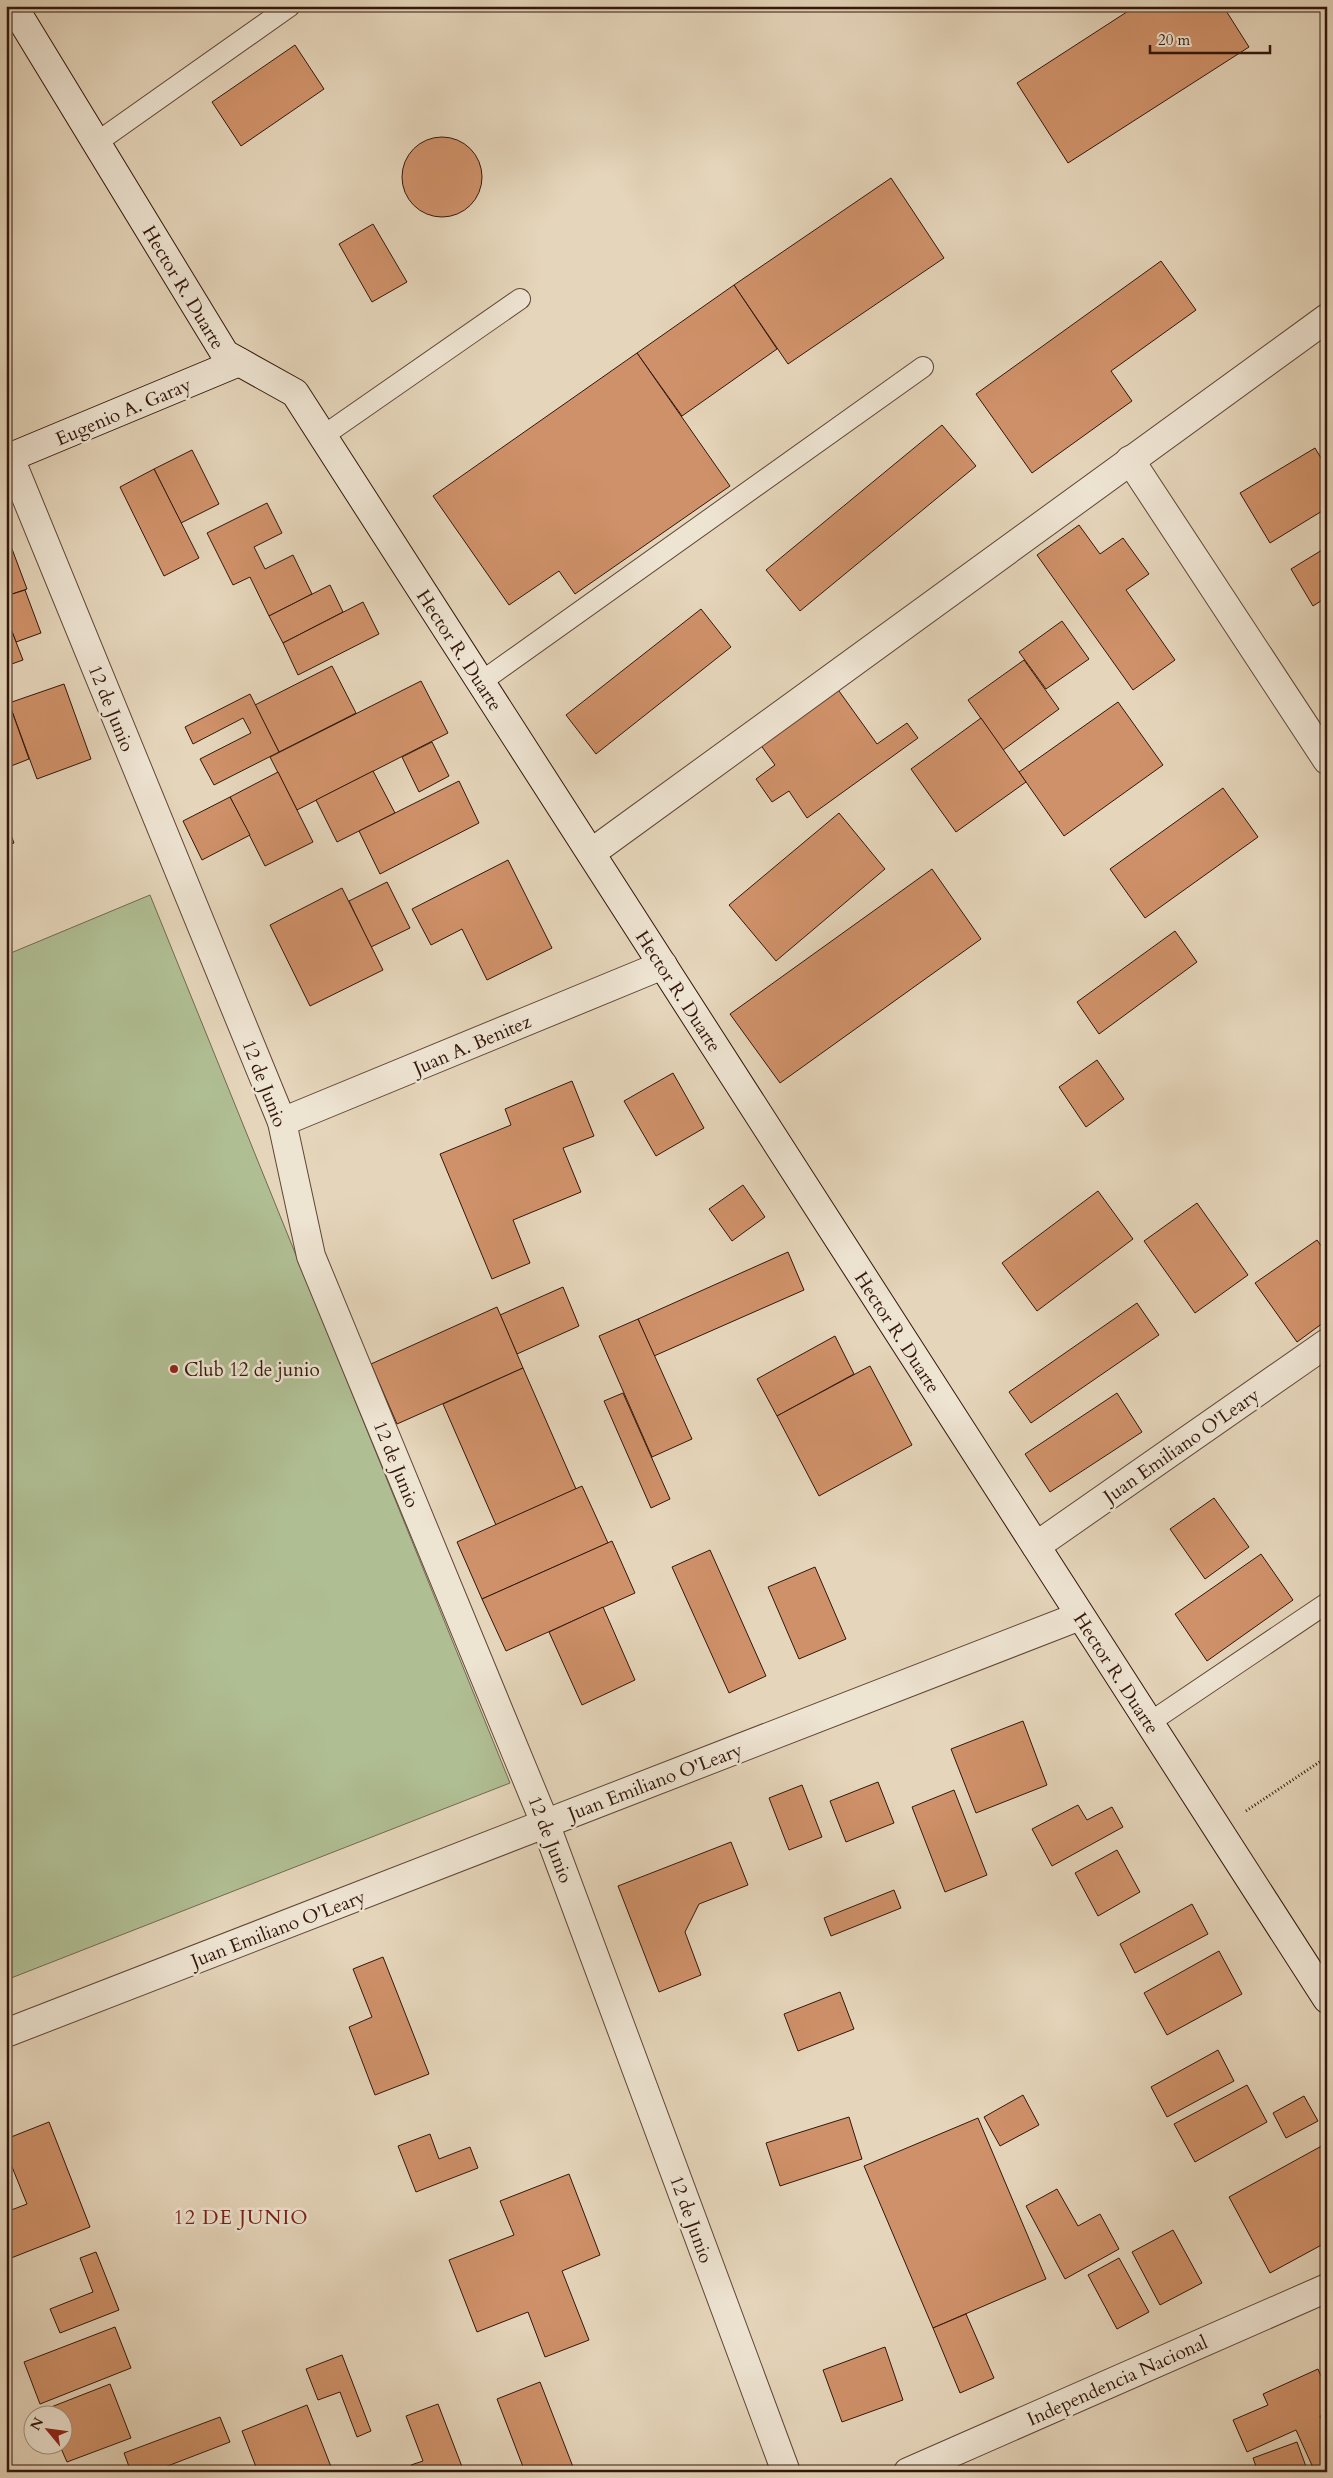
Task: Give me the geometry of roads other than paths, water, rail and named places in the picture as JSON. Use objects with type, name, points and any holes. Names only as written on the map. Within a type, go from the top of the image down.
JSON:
[{"type":"street","name":"Hector R. Duarte","points":[[13,6],[225,354],[295,393],[1327,2000]]},
{"type":"street","points":[[591,853],[1327,318]]},
{"type":"street","name":"Eugenio A. Garay","points":[[8,459],[239,362]]},
{"type":"street","name":"12 de Junio","points":[[8,459],[282,1122],[311,1256],[546,1823],[786,2472]]},
{"type":"street","points":[[1130,460],[1327,760]]},
{"type":"street","name":"Juan A. Benitez","points":[[282,1122],[663,965]]},
{"type":"street","name":"Juan Emiliano O'Leary","points":[[1036,1546],[1327,1343]]},
{"type":"street","name":"Juan Emiliano O'Leary","points":[[6,2033],[1080,1616]]},
{"type":"street","name":"Independencia Nacional","points":[[908,2472],[1327,2288]]},
{"type":"lane","points":[[96,143],[290,6]]},
{"type":"lane","points":[[323,436],[520,299]]},
{"type":"lane","points":[[481,682],[923,367]]},
{"type":"lane","points":[[1149,1723],[1327,1603]]},
{"type":"place","name":"Club 12 de junio","points":[[174,1369]]},
{"type":"district","name":"12 DE JUNIO","points":[[241,2217]]}]
